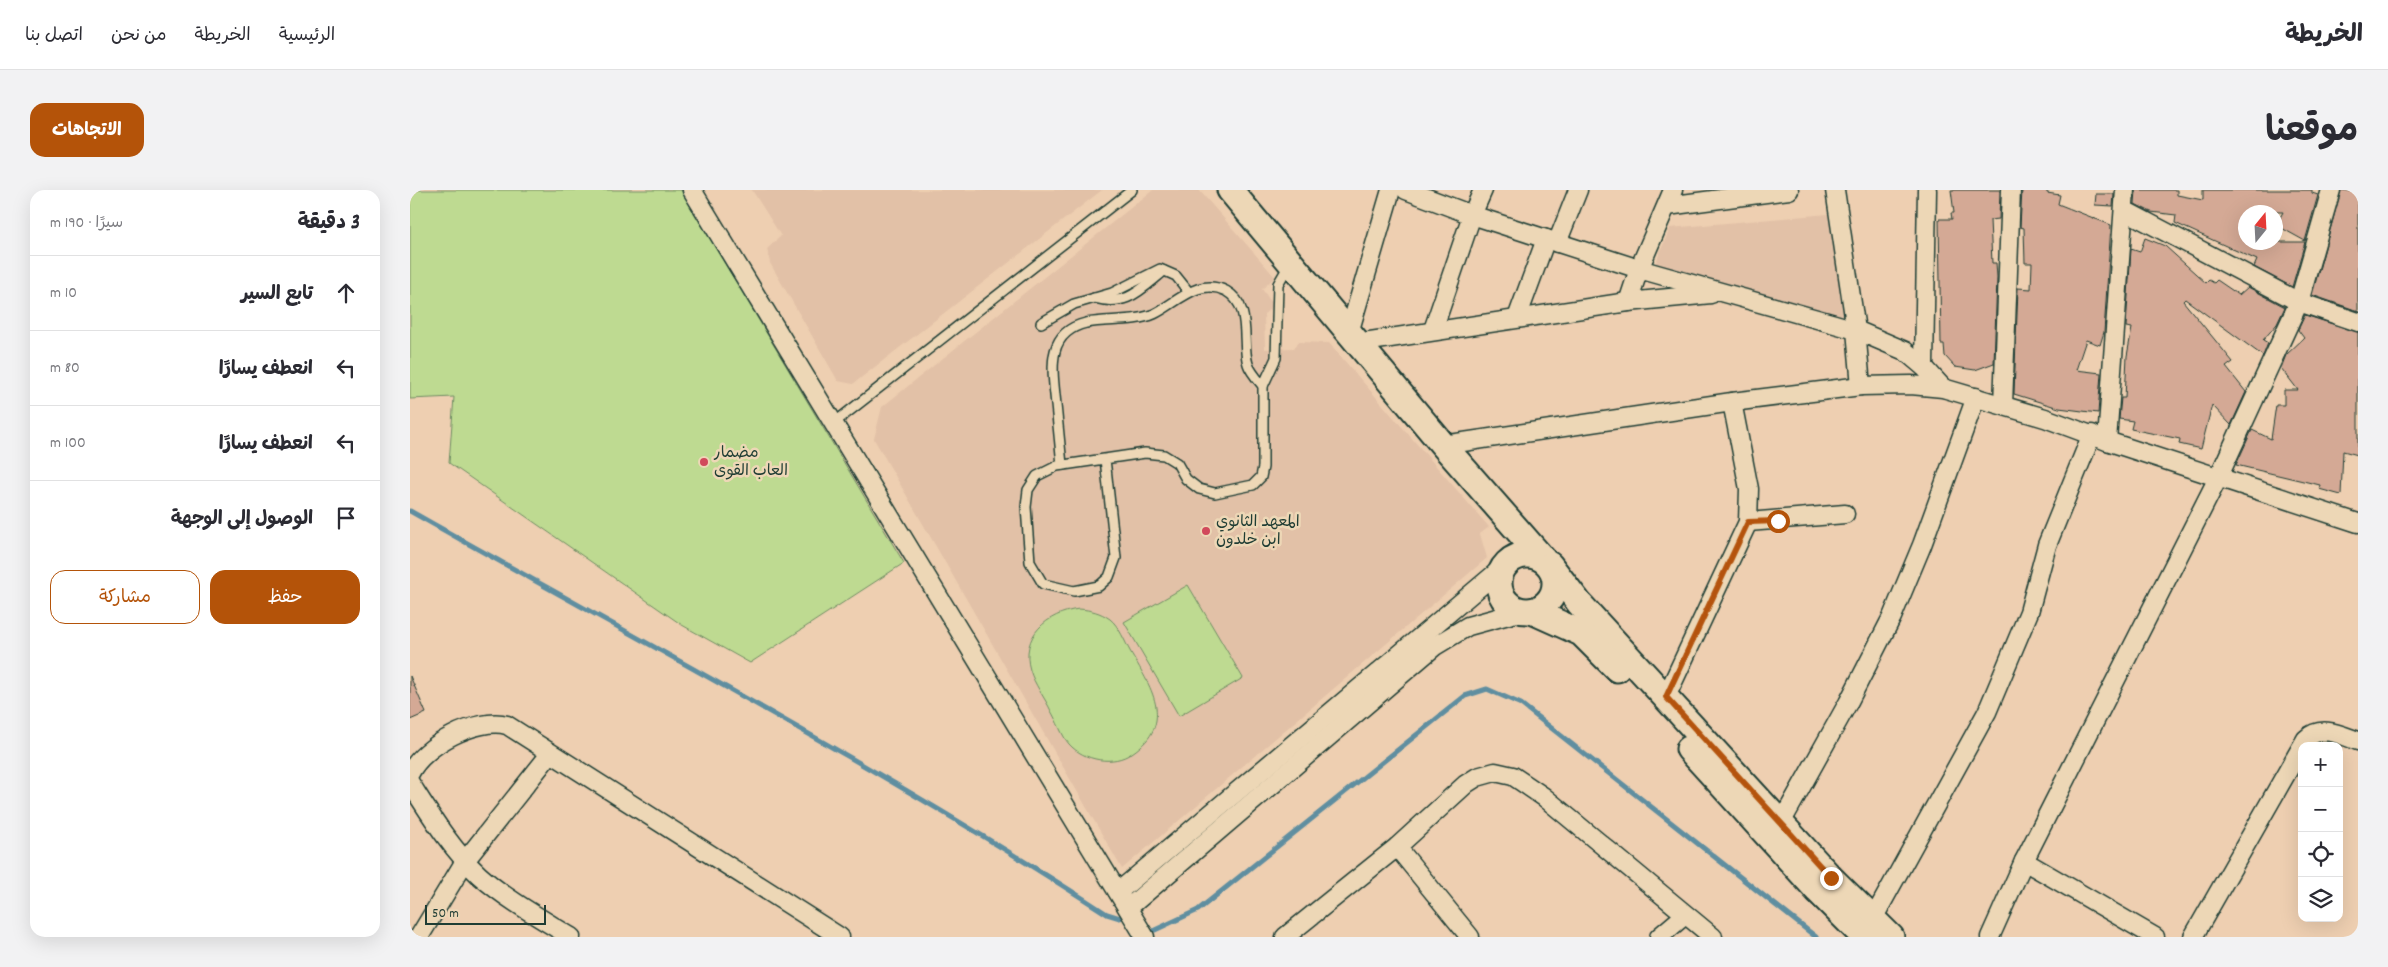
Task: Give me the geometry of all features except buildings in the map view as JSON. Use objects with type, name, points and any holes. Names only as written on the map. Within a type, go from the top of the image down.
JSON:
[{"type":"street","points":[[692,190],[1128,908],[1138,934]]},
{"type":"street","points":[[1230,190],[1491,501],[1546,562],[1579,603],[1666,697],[1776,831]]},
{"type":"street","points":[[1353,338],[1391,190]]},
{"type":"street","points":[[1406,190],[1472,215],[1639,269],[1856,330],[1905,351],[1924,367],[1943,388]]},
{"type":"street","points":[[1433,330],[1472,215],[1483,190]]},
{"type":"street","points":[[1517,318],[1551,241],[1578,190]]},
{"type":"street","points":[[1628,302],[1639,269],[1670,198],[1789,190]]},
{"type":"street","points":[[1835,190],[1856,330],[1861,386]]},
{"type":"street","points":[[1924,367],[1927,190]]},
{"type":"street","points":[[2003,405],[2011,190]]},
{"type":"street","points":[[1491,501],[1508,545],[1499,585],[1501,594],[1506,602],[1581,633],[1776,831],[1873,933],[1987,712],[2029,612],[2047,545],[2099,437],[2125,190]]},
{"type":"street","points":[[1990,937],[2024,861],[2219,476],[2299,302],[2331,190]]},
{"type":"street","points":[[2124,210],[2299,302],[2358,322]]},
{"type":"street","points":[[1353,338],[1433,330],[1628,302],[1722,293]]},
{"type":"street","points":[[1444,445],[1732,402],[1861,386],[1911,384],[1943,388],[2003,405],[2358,523]]},
{"type":"street","points":[[1776,831],[1848,703],[1892,617],[1920,552],[1976,398]]},
{"type":"street","points":[[1666,697],[1748,522],[1749,490],[1732,402]]},
{"type":"street","points":[[1748,522],[1845,514]]},
{"type":"street","points":[[1118,892],[1504,566],[1519,555],[1527,554],[1546,562],[1554,574],[1554,593],[1541,607],[1468,626],[1435,646],[1128,908]]},
{"type":"street","points":[[410,773],[425,754],[437,744],[470,729],[491,723],[507,725],[840,937]]},
{"type":"street","points":[[2193,937],[2306,739],[2315,732],[2325,731],[2358,742]]},
{"type":"street","points":[[419,937],[465,861],[550,754]]},
{"type":"street","points":[[1284,937],[1397,847],[1466,784],[1488,772],[1502,773],[1522,782],[1544,797],[1713,937]]},
{"type":"street","points":[[410,783],[465,861],[480,876],[507,896],[571,937]]},
{"type":"street","points":[[1397,847],[1470,937]]},
{"type":"street","points":[[2024,861],[2155,937]]},
{"type":"street","points":[[1658,937],[1685,915]]},
{"type":"lane","points":[[834,423],[1132,190]]},
{"type":"lane","points":[[1105,459],[1116,558],[1110,577],[1099,586],[1074,591],[1043,584],[1030,562],[1026,507],[1028,490],[1037,476],[1062,465],[1145,453],[1164,455],[1177,463],[1186,479],[1199,489],[1215,493],[1253,485],[1261,478],[1263,467],[1263,386],[1276,358],[1278,284],[1290,263]]},
{"type":"lane","points":[[1041,323],[1074,304],[1112,293],[1160,269],[1176,276],[1188,292]]},
{"type":"lane","points":[[1094,298],[1108,301],[1128,299],[1164,271]]},
{"type":"lane","points":[[1062,465],[1052,362],[1058,343],[1074,327],[1088,323],[1150,315],[1167,307],[1188,292],[1202,287],[1216,288],[1227,292],[1239,305],[1246,327],[1248,365],[1263,386]]},
{"type":"shaded area","points":[[752,190],[1102,190],[853,384],[838,381],[770,263],[767,249],[781,236]]},
{"type":"shaded area","name":"المعهد الثانوي ابن خلدون","points":[[1153,190],[1199,190],[1275,277],[1262,289],[1274,306],[1264,314],[1265,349],[1294,348],[1299,342],[1329,343],[1489,527],[1480,534],[1487,558],[1122,869],[874,439],[882,407]]},
{"type":"shaded area","points":[[1828,214],[1845,313],[1836,322],[1654,267],[1670,228]]},
{"type":"green space","points":[[410,190],[681,190],[904,563],[750,663],[682,625],[449,463],[454,397],[410,399]]},
{"type":"green space","points":[[1188,585],[1243,678],[1179,716],[1124,622]]},
{"type":"green space","points":[[1079,609],[1091,611],[1110,619],[1122,634],[1151,691],[1156,717],[1153,729],[1146,741],[1125,757],[1099,760],[1075,750],[1064,737],[1030,670],[1029,647],[1039,628],[1056,615]]},
{"type":"waterway","points":[[410,511],[762,707],[936,808],[1107,914],[1120,918]]},
{"type":"waterway","points":[[1155,930],[1198,910],[1465,696],[1487,689],[1521,704],[1816,937]]},
{"type":"place","name":"مضمار العاب القوى","points":[[704,462]]},
{"type":"place","name":"المعهد الثانوي ابن خلدون","points":[[1206,531]]},
{"type":"route","points":[[1778,521],[1748,522],[1666,697],[1831,878]]}]
